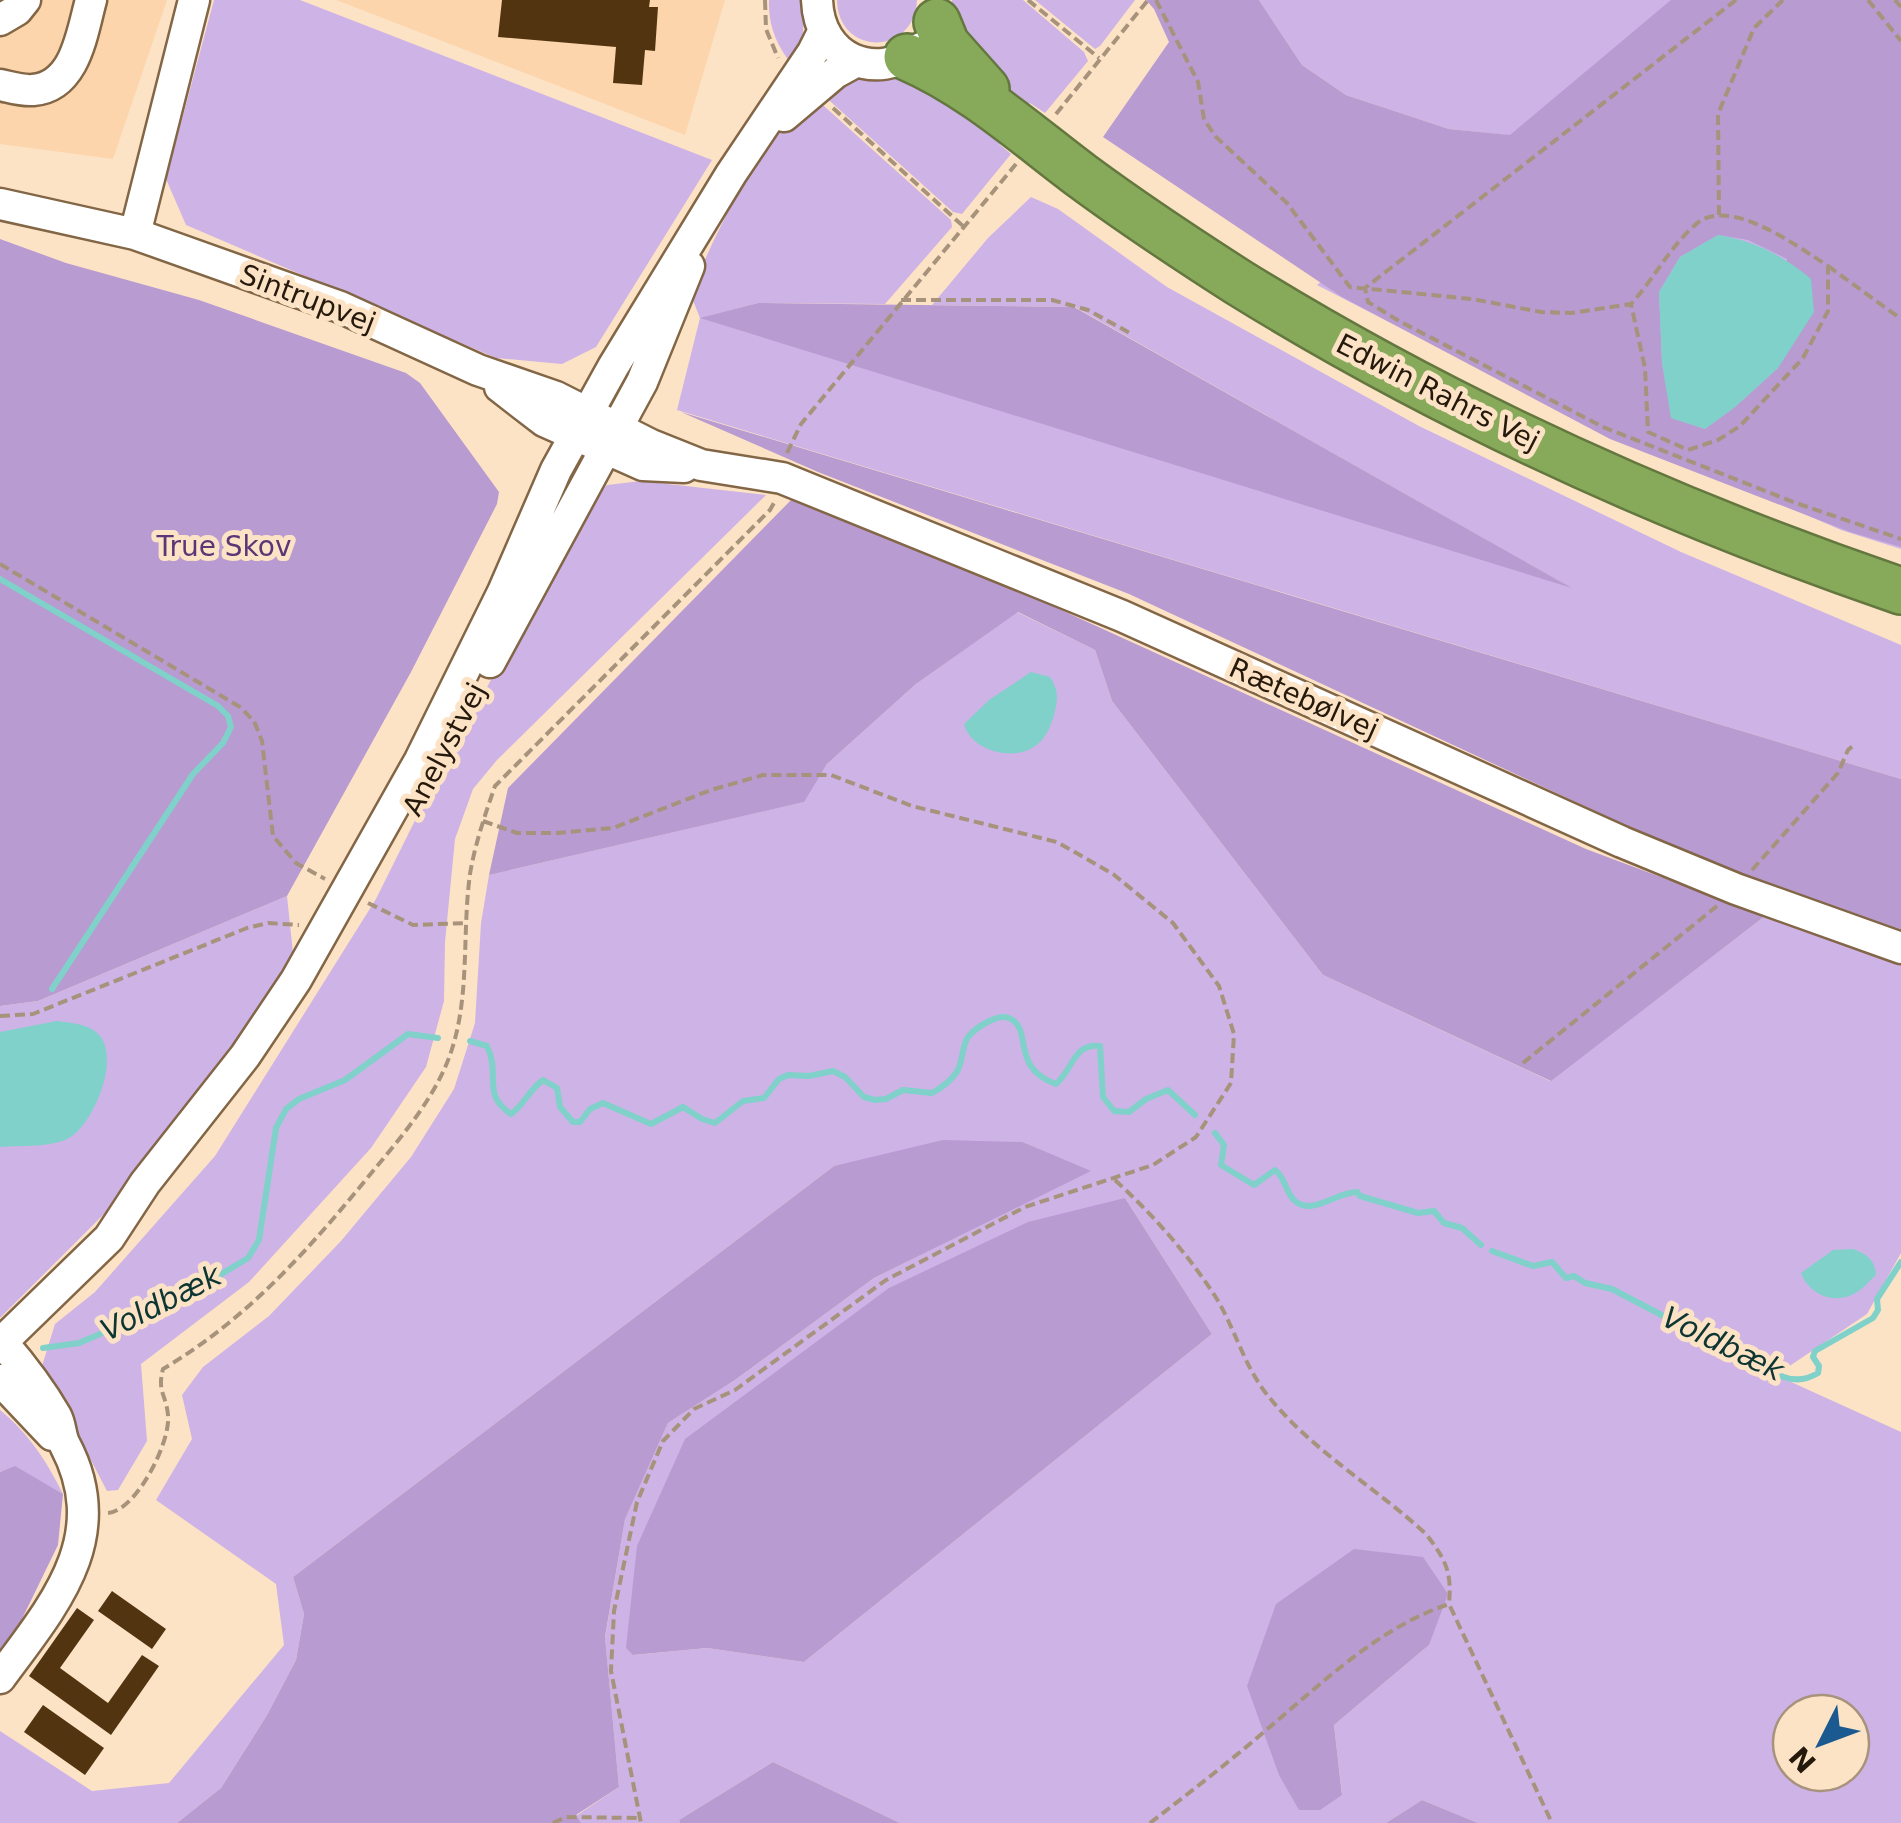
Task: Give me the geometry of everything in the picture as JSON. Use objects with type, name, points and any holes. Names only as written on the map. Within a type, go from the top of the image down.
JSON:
[{"type":"highway","points":[[938,11],[946,44],[1028,134]]},
{"type":"highway","points":[[907,58],[1028,134]]},
{"type":"highway","name":"Edwin Rahrs Vej","points":[[1028,134],[1154,227],[1238,282],[1412,381],[1610,478],[1816,562],[1901,591]]},
{"type":"street","points":[[0,20],[18,10],[24,0]]},
{"type":"street","points":[[0,85],[33,90],[50,86],[63,75],[75,58],[90,0]]},
{"type":"street","points":[[135,234],[194,0]]},
{"type":"street","points":[[817,0],[824,32],[838,50],[857,61],[882,65],[907,58],[920,48],[938,11]]},
{"type":"street","name":"Anelystvej","points":[[1,1343],[109,1238],[145,1184],[244,1056],[324,931],[356,897],[472,658],[556,470],[645,311],[752,145],[804,83],[824,32]]},
{"type":"street","name":"Anelystvej","points":[[804,83],[857,61]]},
{"type":"street","name":"Sintrupvej","points":[[0,204],[135,234],[340,307],[478,370],[544,420],[581,424],[612,438]]},
{"type":"street","name":"Anelystvej","points":[[109,1238],[126,1235],[202,1144],[257,1068],[433,768],[649,366],[710,213]]},
{"type":"street","name":"Rætebølvej","points":[[612,438],[643,464],[674,468],[701,465],[782,478],[1122,616],[1604,834],[1736,889],[1901,948]]},
{"type":"street","points":[[0,1678],[54,1605],[71,1575],[84,1514],[80,1478],[63,1442],[59,1420],[1,1343]]},
{"type":"street","points":[[0,1380],[45,1431],[63,1442]]},
{"type":"path","points":[[765,0],[766,29],[778,56],[964,226]]},
{"type":"path","points":[[1028,0],[1099,58]]},
{"type":"path","points":[[84,1514],[117,1512],[154,1465],[167,1435],[168,1413],[158,1387],[163,1369],[230,1324],[276,1284],[393,1147],[434,1089],[452,1050],[462,1008],[470,876],[495,786],[770,510],[788,446],[801,424],[964,226],[1028,134],[1148,0]]},
{"type":"path","points":[[1156,0],[1198,82],[1204,119],[1215,136],[1286,204],[1350,287],[1472,298],[1541,312],[1570,313],[1631,304],[1697,221],[1719,214],[1750,221],[1781,235],[1901,319]]},
{"type":"path","points":[[1365,288],[1736,0]]},
{"type":"path","points":[[1719,214],[1718,114],[1754,28],[1783,0]]},
{"type":"path","points":[[1868,0],[1901,41]]},
{"type":"path","points":[[1895,0],[1901,7]]},
{"type":"path","points":[[1631,304],[1645,368],[1648,432],[1688,450],[1718,440],[1740,426],[1803,358],[1828,311],[1828,266]]},
{"type":"path","points":[[1365,288],[1368,302],[1378,310],[1603,427],[1796,503],[1901,538]]},
{"type":"path","points":[[901,300],[1052,300],[1072,303],[1130,332]]},
{"type":"path","points":[[0,564],[240,708],[254,721],[262,742],[270,823],[278,845],[296,862],[413,925],[466,923]]},
{"type":"path","points":[[1523,1063],[1736,889],[1838,773],[1854,745]]},
{"type":"path","points":[[483,821],[517,832],[612,828],[711,790],[763,775],[831,775],[912,806],[1057,842],[1113,874],[1172,923],[1218,986],[1234,1034],[1230,1083],[1196,1137],[1154,1165],[1025,1208],[886,1280],[735,1390],[694,1409],[663,1441],[638,1502],[614,1611],[610,1671],[640,1821],[566,1817],[553,1823]]},
{"type":"path","points":[[0,1016],[33,1014],[247,928],[282,924],[324,931]]},
{"type":"path","points":[[1114,1178],[1150,1212],[1190,1261],[1217,1299],[1262,1388],[1288,1419],[1426,1534],[1440,1552],[1452,1578],[1449,1604],[1552,1823]]},
{"type":"path","points":[[1150,1823],[1343,1666],[1418,1614],[1449,1604]]},
{"type":"shaded area","points":[[0,0],[167,0],[113,159],[0,144]]},
{"type":"shaded area","points":[[214,0],[300,0],[712,160],[596,347],[562,364],[496,358],[186,225],[166,179]]},
{"type":"shaded area","points":[[336,0],[725,0],[685,135]]},
{"type":"shaded area","points":[[769,0],[803,0],[802,43],[793,66],[775,35]]},
{"type":"shaded area","points":[[837,0],[917,0],[913,19],[903,32],[891,40],[876,42],[862,40],[850,32],[841,18]]},
{"type":"shaded area","points":[[952,0],[1023,0],[1084,52],[1088,61],[1045,113],[1030,103],[1022,112],[950,24]]},
{"type":"shaded area","points":[[1035,0],[1135,0],[1095,49]]},
{"type":"shaded area","points":[[1259,0],[1673,0],[1901,32],[1901,549],[1841,530],[1666,454],[1598,430],[1317,285],[1506,135],[1449,129],[1346,95],[1302,65]]},
{"type":"shaded area","points":[[847,78],[932,79],[1007,133],[999,144],[1011,154],[962,214],[953,212],[821,93]]},
{"type":"shaded area","points":[[815,98],[951,220],[952,227],[885,304],[758,303],[702,318],[1566,585],[1075,307],[932,305],[988,238],[1031,197],[1058,209],[1167,287],[1419,426],[1681,552],[1901,645],[1901,779],[677,410],[700,318],[690,293],[727,214],[757,163],[774,139]]},
{"type":"shaded area","points":[[641,481],[766,495],[497,760],[473,789],[455,839],[444,1001],[426,1067],[371,1148],[249,1282],[141,1364],[147,1441],[118,1490],[107,1491],[42,1366],[55,1324],[95,1292],[215,1156],[376,899],[439,772],[592,501],[607,485]]},
{"type":"shaded area","points":[[1017,612],[1095,650],[1112,701],[1323,975],[1550,1081],[1765,916],[1901,965],[1901,1253],[1867,1314],[1776,1375],[1901,1432],[1901,1823],[1478,1823],[1422,1800],[1386,1823],[900,1823],[773,1762],[679,1820],[680,1823],[581,1823],[576,1816],[619,1787],[605,1638],[625,1518],[668,1423],[735,1380],[874,1278],[1089,1171],[1023,1142],[834,1166],[293,1577],[304,1614],[296,1660],[221,1788],[177,1823],[0,1823],[0,1731],[92,1791],[169,1783],[284,1645],[276,1584],[156,1500],[192,1439],[182,1395],[203,1367],[269,1316],[341,1241],[411,1157],[454,1089],[475,1023],[481,923],[489,875],[803,802],[827,764],[916,684]],"holes":[[[1125,1198],[1212,1334],[804,1662],[707,1648],[634,1655]],[[1429,1645],[1334,1725],[1342,1794],[1247,1686]]]},
{"type":"shaded area","points":[[287,896],[293,953],[213,1076],[105,1213],[0,1318],[0,1006],[38,1001]]},
{"type":"shaded area","points":[[0,1410],[36,1448],[63,1494],[15,1467],[0,1472]]},
{"type":"green space","points":[[1146,0],[1259,0],[1302,65],[1346,95],[1449,129],[1510,135],[1671,0],[1901,0],[1901,547],[1850,532],[1610,439],[1342,297],[1103,137],[1169,42]],"holes":[[[1718,235],[1748,240],[1787,259],[1778,368],[1705,429],[1672,418],[1662,363],[1659,292],[1680,257]]]},
{"type":"green space","name":"True Skov","points":[[0,239],[66,263],[199,300],[406,373],[420,383],[499,492],[497,504],[411,672],[287,896],[38,1001],[0,1006]]},
{"type":"green space","points":[[758,303],[1074,307],[1572,588],[700,318]]},
{"type":"green space","points":[[681,412],[1901,779],[1901,932],[1743,880],[1129,594],[818,472]]},
{"type":"green space","points":[[793,498],[1026,594],[1586,849],[1765,916],[1551,1081],[1323,975],[1112,701],[1095,650],[1018,612],[916,684],[827,764],[804,802],[489,875],[508,788]]},
{"type":"green space","points":[[943,1140],[1023,1142],[1091,1171],[874,1278],[735,1380],[668,1423],[625,1519],[605,1637],[619,1787],[576,1815],[581,1823],[177,1823],[221,1788],[296,1660],[304,1614],[293,1577],[834,1166]]},
{"type":"green space","points":[[1125,1198],[1212,1334],[804,1662],[707,1648],[633,1655],[626,1648],[637,1546],[685,1439],[889,1288],[1028,1222]]},
{"type":"green space","points":[[15,1466],[63,1494],[58,1545],[20,1623],[0,1652],[0,1472]]},
{"type":"green space","points":[[1354,1549],[1423,1557],[1448,1594],[1429,1645],[1334,1725],[1342,1795],[1320,1810],[1299,1810],[1279,1775],[1247,1686],[1276,1604]]},
{"type":"green space","points":[[773,1762],[900,1823],[680,1823],[679,1820]]},
{"type":"green space","points":[[1422,1800],[1478,1823],[1386,1823]]},
{"type":"water","points":[[1718,235],[1767,250],[1811,279],[1814,312],[1778,368],[1705,429],[1671,418],[1662,363],[1659,292],[1680,257]]},
{"type":"water","points":[[1031,672],[1050,677],[1056,691],[1054,715],[1044,738],[1032,748],[1013,753],[992,751],[974,741],[964,724],[989,700]]},
{"type":"water","points":[[57,1021],[91,1029],[105,1047],[105,1076],[95,1106],[69,1138],[45,1145],[0,1147],[0,1032]]},
{"type":"water","points":[[1853,1249],[1869,1258],[1876,1275],[1860,1290],[1832,1298],[1805,1281],[1801,1273],[1833,1250]]},
{"type":"building","points":[[502,0],[650,0],[649,7],[658,7],[655,51],[645,50],[642,85],[613,83],[616,47],[498,37]]},
{"type":"building","points":[[112,1591],[166,1629],[152,1649],[98,1611]]},
{"type":"building","points":[[77,1608],[94,1620],[60,1668],[108,1703],[142,1655],[159,1666],[111,1735],[29,1676]]},
{"type":"building","points":[[43,1705],[104,1748],[85,1775],[24,1732]]},
{"type":"waterway","points":[[0,579],[218,706],[228,716],[231,727],[223,743],[193,774],[52,989]]},
{"type":"waterway","name":"Voldbæk","points":[[470,1041],[487,1046],[494,1091],[502,1107],[511,1114],[543,1080],[557,1088],[560,1107],[573,1122],[580,1122],[590,1109],[603,1103],[651,1124],[683,1107],[715,1123],[743,1101],[764,1098],[779,1079],[788,1075],[833,1071],[845,1077],[864,1097],[875,1100],[903,1090],[932,1093],[956,1073],[971,1033],[1004,1017],[1016,1023],[1027,1059],[1042,1077],[1056,1084],[1079,1053],[1100,1046],[1103,1097],[1114,1111],[1129,1112],[1168,1090],[1195,1115]]},
{"type":"waterway","name":"Voldbæk","points":[[43,1348],[79,1343],[175,1302],[248,1258],[259,1240],[276,1128],[286,1109],[299,1099],[345,1080],[408,1034],[438,1038]]},
{"type":"waterway","name":"Voldbæk","points":[[1215,1133],[1224,1145],[1221,1165],[1254,1185],[1275,1170],[1293,1199],[1307,1206],[1357,1192],[1418,1213],[1434,1211],[1444,1223],[1462,1228],[1481,1245]]},
{"type":"waterway","name":"Voldbæk","points":[[1492,1251],[1533,1266],[1552,1262],[1566,1278],[1574,1276],[1585,1283],[1612,1289],[1675,1322],[1692,1322],[1723,1347],[1736,1345],[1773,1372],[1794,1379],[1818,1373],[1815,1351],[1873,1318],[1878,1310],[1877,1299],[1901,1262]]}]
